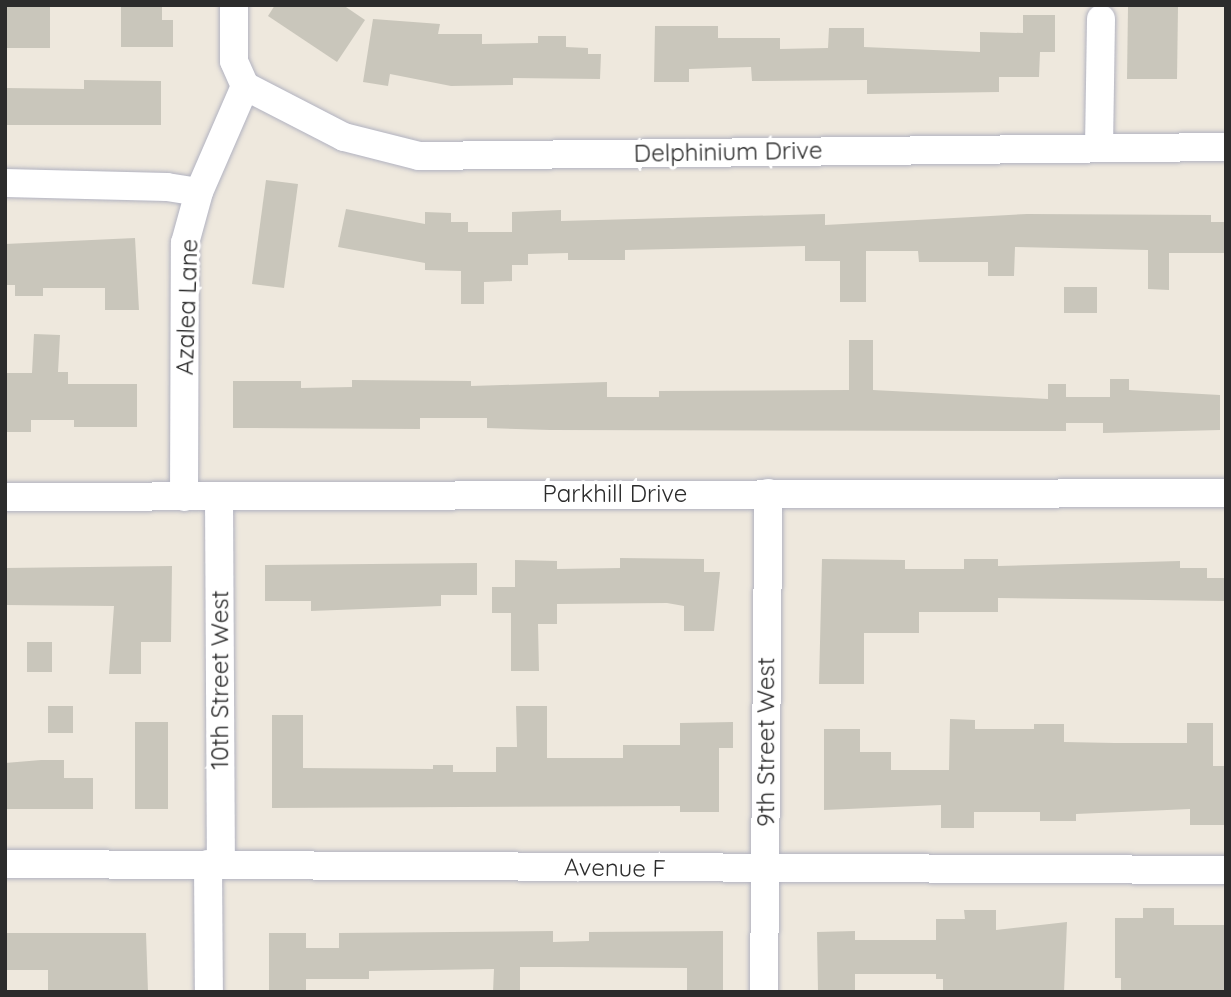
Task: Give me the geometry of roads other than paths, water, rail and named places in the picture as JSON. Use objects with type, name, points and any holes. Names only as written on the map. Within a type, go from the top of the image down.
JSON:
[{"type":"street","points":[[234,5],[234,61],[245,86]]},
{"type":"street","points":[[1099,147],[1101,19]]},
{"type":"street","name":"Delphinium Drive","points":[[245,86],[344,138],[419,156],[1226,147]]},
{"type":"street","name":"Azalea Lane","points":[[184,496],[186,243],[199,192],[245,86]]},
{"type":"street","points":[[5,183],[167,187],[199,192]]},
{"type":"street","name":"Parkhill Drive","points":[[5,497],[1226,492]]},
{"type":"street","name":"9th Street West","points":[[764,992],[768,493]]},
{"type":"street","name":"10th Street West","points":[[209,992],[215,864],[219,496]]},
{"type":"street","name":"Avenue F","points":[[5,864],[1226,870]]}]
